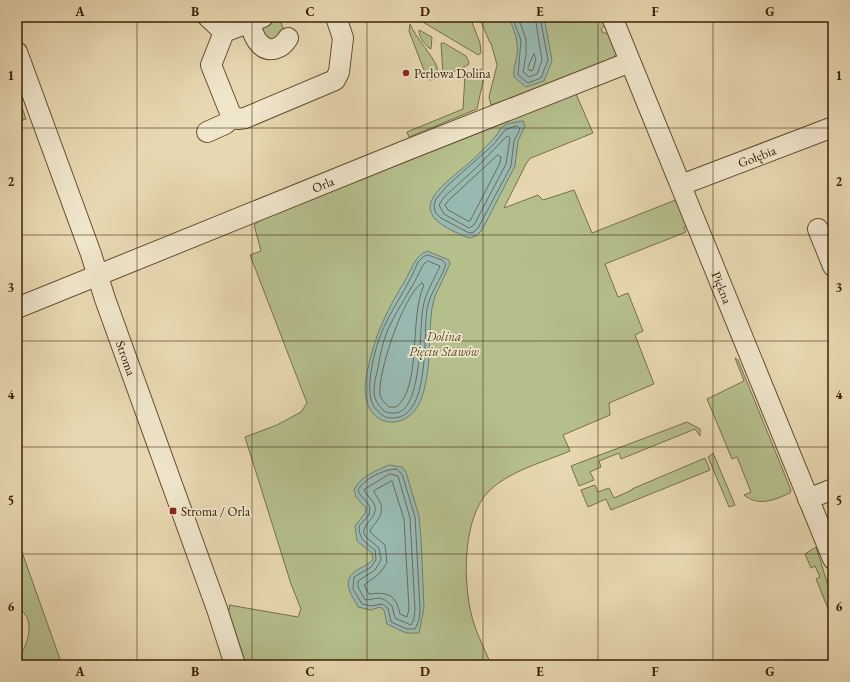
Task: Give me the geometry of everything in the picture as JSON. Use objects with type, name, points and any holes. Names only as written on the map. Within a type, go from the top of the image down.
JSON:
[{"type":"street","points":[[208,17],[224,32]]},
{"type":"street","points":[[288,38],[283,46],[265,48],[258,42],[256,20],[224,32],[211,64],[233,117],[238,119],[245,118],[335,80],[339,72],[343,38],[336,17]]},
{"type":"street","name":"Piękna","points":[[612,17],[833,559]]},
{"type":"street","name":"Stroma","points":[[17,52],[234,657],[235,665]]},
{"type":"street","name":"Orla","points":[[17,308],[402,152],[630,62]]},
{"type":"street","points":[[207,132],[225,124],[233,117]]},
{"type":"street","name":"Gołębia","points":[[681,185],[833,127]]},
{"type":"street","points":[[818,229],[833,266]]},
{"type":"street","points":[[808,499],[833,489]]},
{"type":"green space","points":[[470,17],[480,43],[481,53],[478,55],[416,18]]},
{"type":"green space","points":[[479,17],[603,17],[606,25],[601,29],[603,33],[610,33],[617,52],[610,60],[580,75],[491,105],[489,97],[497,65],[491,43]]},
{"type":"green space","points":[[273,19],[281,23],[284,30],[272,44],[261,30],[263,22]]},
{"type":"green space","points":[[410,24],[437,67],[435,79],[430,80],[427,78],[409,31]]},
{"type":"green space","points":[[419,30],[432,37],[431,49],[423,41]]},
{"type":"green space","points":[[441,43],[444,43],[466,56],[469,62],[468,65],[446,75],[443,74]]},
{"type":"green space","points":[[481,69],[485,72],[477,109],[409,137],[407,132],[463,109],[465,74]]},
{"type":"green space","points":[[17,93],[26,119],[17,122]]},
{"type":"green space","name":"Dolina Pięciu Stawów","points":[[576,94],[593,133],[531,158],[527,162],[504,208],[538,195],[543,200],[574,190],[592,233],[678,199],[690,225],[684,227],[686,232],[605,264],[618,297],[628,293],[643,331],[635,335],[654,384],[609,403],[610,415],[563,435],[570,451],[517,472],[506,478],[489,491],[480,503],[469,534],[466,569],[467,587],[472,617],[491,665],[246,665],[228,609],[230,609],[229,605],[298,617],[301,609],[291,584],[245,437],[277,425],[301,412],[307,403],[250,255],[261,251],[254,225],[262,219]]},
{"type":"green space","points":[[735,358],[738,360],[791,490],[790,493],[772,500],[755,501],[744,495],[751,492],[737,457],[732,459],[707,399],[744,381]]},
{"type":"green space","points":[[687,422],[700,429],[700,436],[695,429],[621,459],[619,453],[599,461],[601,467],[590,472],[594,480],[579,486],[571,466]]},
{"type":"green space","points":[[713,453],[735,505],[729,507],[708,457]]},
{"type":"green space","points":[[705,458],[710,470],[611,510],[606,499],[588,507],[581,490],[595,485],[598,492],[609,488],[614,498]]},
{"type":"green space","points":[[17,538],[61,662],[59,665],[24,665],[21,654],[28,639],[29,627],[26,616],[23,612],[17,614]]},
{"type":"green space","points":[[816,547],[833,601],[833,621],[816,579],[820,577],[815,566],[811,568],[805,554]]},
{"type":"water","points":[[508,17],[544,17],[552,61],[544,81],[526,87],[514,77],[514,68],[517,55],[517,40]]},
{"type":"water","points":[[523,121],[525,126],[518,141],[515,166],[482,230],[476,236],[469,238],[449,229],[436,220],[431,211],[431,203],[444,184],[469,163],[496,136],[502,127]]},
{"type":"water","points":[[427,251],[449,260],[450,264],[435,296],[432,308],[428,368],[424,391],[420,402],[407,418],[390,422],[375,416],[370,408],[365,390],[368,368],[379,332],[393,301],[417,259]]},
{"type":"water","points":[[389,465],[402,467],[406,472],[419,516],[424,608],[419,633],[406,633],[387,624],[384,610],[380,607],[371,610],[358,607],[348,586],[348,582],[353,573],[373,560],[372,553],[357,541],[355,526],[365,513],[366,508],[356,497],[354,490],[356,485],[364,478]]},
{"type":"place","name":"Perłowa Dolina","points":[[406,73]]},
{"type":"place","name":"Stroma / Orla","points":[[173,511]]}]
